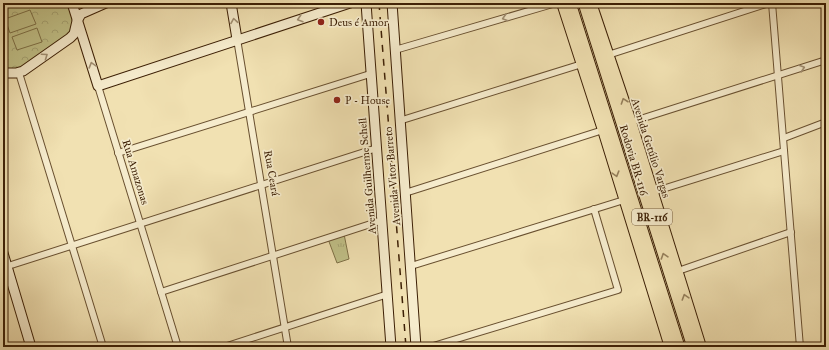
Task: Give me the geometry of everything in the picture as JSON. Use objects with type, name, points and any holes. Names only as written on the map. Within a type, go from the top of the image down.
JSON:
[{"type":"highway","name":"Rodovia BR-116","points":[[570,3],[600,93],[679,347]]},
{"type":"highway","name":"Rodovia BR-116","points":[[584,3],[694,347]]},
{"type":"highway","name":"BR-116","points":[[691,315],[694,347]]},
{"type":"highway","points":[[663,323],[675,347]]},
{"type":"main road","points":[[3,73],[19,73],[70,38],[75,32],[78,19],[81,14],[106,3]]},
{"type":"main road","name":"Rua Ceará","points":[[231,3],[236,39]]},
{"type":"main road","points":[[98,86],[236,39],[350,3]]},
{"type":"main road","name":"Avenida Guilherme Schell","points":[[366,3],[370,74],[383,220],[391,347]]},
{"type":"main road","name":"Avenida Vitor Barreto","points":[[392,3],[399,121],[416,347]]},
{"type":"main road","points":[[562,3],[670,347]]},
{"type":"main road","name":"Avenida Getúlio Vargas","points":[[591,3],[631,122],[701,347]]},
{"type":"main road","points":[[72,4],[82,8],[92,8]]},
{"type":"main road","name":"Rua Amazonas","points":[[72,4],[98,86]]},
{"type":"main road","points":[[3,253],[5,266],[31,347]]},
{"type":"street","points":[[395,50],[556,3]]},
{"type":"street","points":[[608,55],[771,3],[784,138],[800,347]]},
{"type":"street","name":"Rua Ceará","points":[[236,39],[262,184],[288,347]]},
{"type":"street","points":[[631,122],[826,60]]},
{"type":"street","points":[[399,121],[582,64]]},
{"type":"street","points":[[19,73],[103,347]]},
{"type":"street","points":[[118,153],[370,74]]},
{"type":"street","name":"Rua Amazonas","points":[[98,86],[139,224],[178,347]]},
{"type":"street","points":[[784,138],[826,122]]},
{"type":"street","points":[[405,193],[603,130]]},
{"type":"street","points":[[5,266],[377,148]]},
{"type":"street","points":[[652,192],[784,151]]},
{"type":"street","points":[[411,266],[624,200]]},
{"type":"street","points":[[430,347],[618,290],[594,209]]},
{"type":"street","points":[[161,292],[383,220]]},
{"type":"street","points":[[678,271],[791,232]]},
{"type":"street","points":[[224,347],[388,294]]},
{"type":"green space","points":[[3,3],[65,3],[68,5],[73,19],[71,34],[18,70],[3,71]]},
{"type":"green space","points":[[30,10],[36,24],[10,33],[5,19]]},
{"type":"green space","points":[[37,28],[42,42],[17,50],[12,37]]},
{"type":"green space","points":[[344,234],[349,259],[337,263],[328,239]]},
{"type":"railway","points":[[379,3],[406,347]]},
{"type":"place","name":"Deus é Amor","points":[[321,22]]},
{"type":"place","name":"P - House","points":[[337,100]]}]
